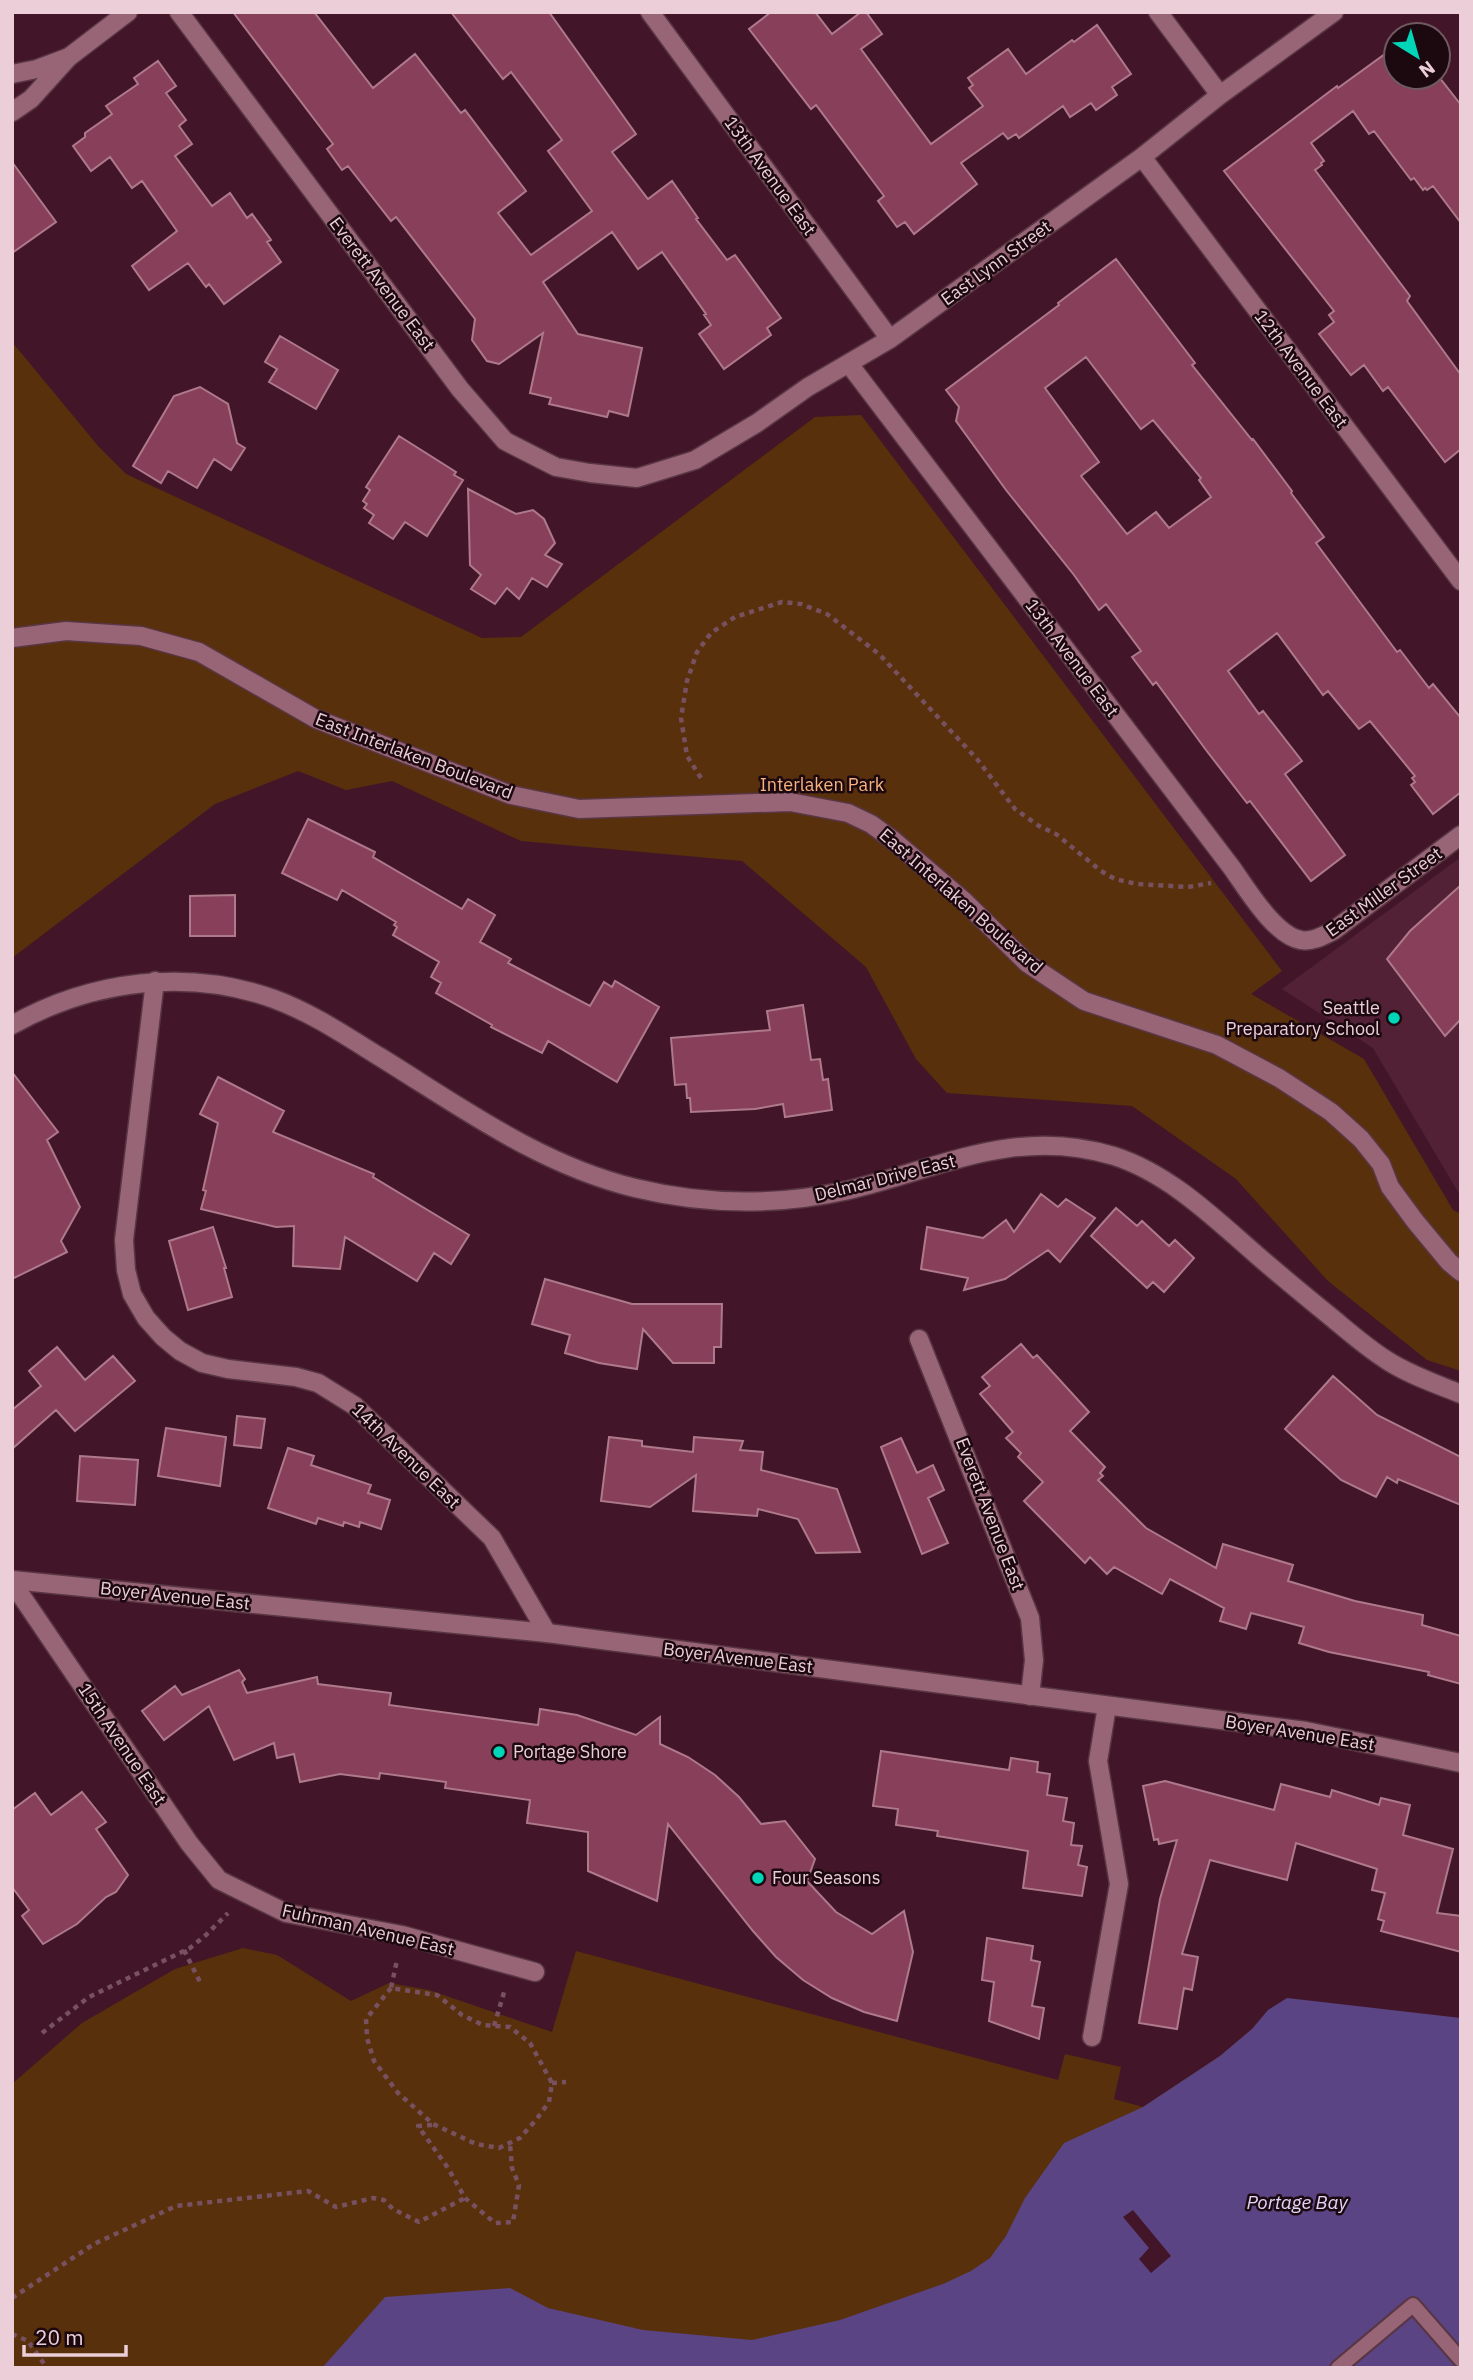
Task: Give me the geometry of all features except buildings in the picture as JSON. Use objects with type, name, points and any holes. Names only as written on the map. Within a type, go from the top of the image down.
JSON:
[{"type":"street","points":[[12,112],[31,99],[69,57],[128,12]]},
{"type":"street","name":"Everett Avenue East","points":[[179,12],[450,377],[505,441],[556,467],[638,478]]},
{"type":"street","name":"13th Avenue East","points":[[650,12],[890,339]]},
{"type":"street","points":[[1158,12],[1220,95]]},
{"type":"street","name":"East Lynn Street","points":[[638,478],[695,460],[757,423],[808,387],[890,339],[1142,157],[1220,95],[1334,12]]},
{"type":"street","points":[[12,74],[37,69],[69,57]]},
{"type":"street","name":"12th Avenue East","points":[[1142,157],[1461,581]]},
{"type":"street","name":"13th Avenue East","points":[[849,364],[1275,924],[1287,936],[1303,941]]},
{"type":"street","name":"East Interlaken Boulevard","points":[[12,638],[66,631],[141,636],[199,652],[316,719],[511,795],[579,809],[790,802],[848,813],[871,824],[963,900],[1027,963],[1084,1001],[1217,1045],[1279,1078],[1331,1112],[1362,1139],[1381,1164],[1390,1187],[1407,1210],[1449,1262],[1461,1272]]},
{"type":"street","name":"East Miller Street","points":[[1303,941],[1320,938],[1333,931],[1461,835]]},
{"type":"street","points":[[12,1025],[72,997],[155,981]]},
{"type":"street","name":"Delmar Drive East","points":[[155,981],[229,987],[285,1004],[334,1028],[537,1152],[598,1177],[666,1194],[734,1201],[806,1198],[1017,1146],[1060,1144],[1116,1156],[1178,1189],[1366,1346],[1412,1374],[1461,1394]]},
{"type":"street","name":"14th Avenue East","points":[[155,981],[124,1240],[126,1270],[132,1294],[146,1318],[180,1351],[202,1363],[296,1377],[318,1383],[355,1406],[492,1538],[547,1633]]},
{"type":"street","name":"Everett Avenue East","points":[[919,1339],[1030,1618],[1034,1660],[1030,1696]]},
{"type":"street","name":"Boyer Avenue East","points":[[12,1581],[547,1633],[1306,1731],[1461,1763]]},
{"type":"street","name":"15th Avenue East","points":[[12,1581],[189,1843],[219,1880],[245,1892]]},
{"type":"street","points":[[1092,2037],[1119,1884],[1098,1760],[1107,1706]]},
{"type":"street","name":"Fuhrman Avenue East","points":[[245,1892],[286,1913],[402,1935],[535,1972]]},
{"type":"lane","points":[[1338,2368],[1413,2305],[1461,2360]]},
{"type":"path","points":[[726,805],[704,783],[687,756],[681,718],[687,681],[697,652],[711,633],[735,617],[782,602],[801,604],[827,614],[879,654],[977,759],[1015,809],[1038,826],[1056,834],[1101,871],[1115,879],[1149,886],[1188,887],[1214,882]]},
{"type":"path","points":[[43,2033],[89,1997],[184,1950],[206,1935],[245,1892]]},
{"type":"path","points":[[391,1988],[437,1995],[462,2015],[483,2025],[510,2027],[530,2043],[552,2083],[549,2102],[520,2138],[499,2148],[476,2144],[433,2124],[398,2093],[374,2061],[367,2038],[366,2019],[391,1988],[402,1935]]},
{"type":"path","points":[[184,1950],[200,1982]]},
{"type":"path","points":[[494,2025],[512,1966]]},
{"type":"path","points":[[552,2083],[566,2082]]},
{"type":"path","points":[[433,2124],[418,2126],[448,2168],[465,2198],[495,2222],[513,2222],[519,2185],[512,2168],[510,2143]]},
{"type":"path","points":[[12,2298],[94,2244],[176,2206],[308,2191],[336,2207],[373,2198],[384,2200],[393,2209],[419,2222],[465,2198]]},
{"type":"path","points":[[12,2334],[28,2341],[47,2368]]},
{"type":"shaded area","name":"Seattle Preparatory School","points":[[1461,857],[1461,1197],[1373,1048],[1282,989]]},
{"type":"green space","name":"Interlaken Park","points":[[12,342],[99,447],[126,474],[482,638],[521,637],[815,417],[861,415],[1282,971],[1251,994],[1364,1059],[1453,1210],[1461,1214],[1461,1371],[1427,1360],[1328,1281],[1236,1179],[1132,1106],[947,1093],[916,1059],[866,967],[742,861],[521,841],[392,781],[346,790],[298,771],[215,804],[12,958]]},
{"type":"green space","points":[[243,1948],[277,1955],[351,2001],[389,1983],[429,1990],[552,2032],[576,1951],[1058,2080],[1065,2054],[1121,2067],[1114,2099],[1143,2107],[1220,2056],[1252,2029],[1460,2368],[12,2368],[12,2084],[82,2023],[175,1969]]},
{"type":"water","name":"Portage Bay","points":[[1287,1998],[1461,2018],[1461,2368],[322,2368],[385,2297],[510,2288],[548,2308],[643,2330],[752,2340],[840,2320],[943,2284],[971,2271],[990,2258],[1006,2236],[1025,2198],[1064,2143],[1143,2107],[1220,2056],[1252,2029],[1268,2010]]},
{"type":"pier","points":[[1133,2210],[1171,2256],[1151,2273],[1139,2259],[1149,2248],[1123,2217]]},
{"type":"place","name":"Seattle Preparatory School","points":[[1394,1018]]},
{"type":"place","name":"Portage Shore","points":[[499,1752]]},
{"type":"place","name":"Four Seasons","points":[[758,1878]]}]
